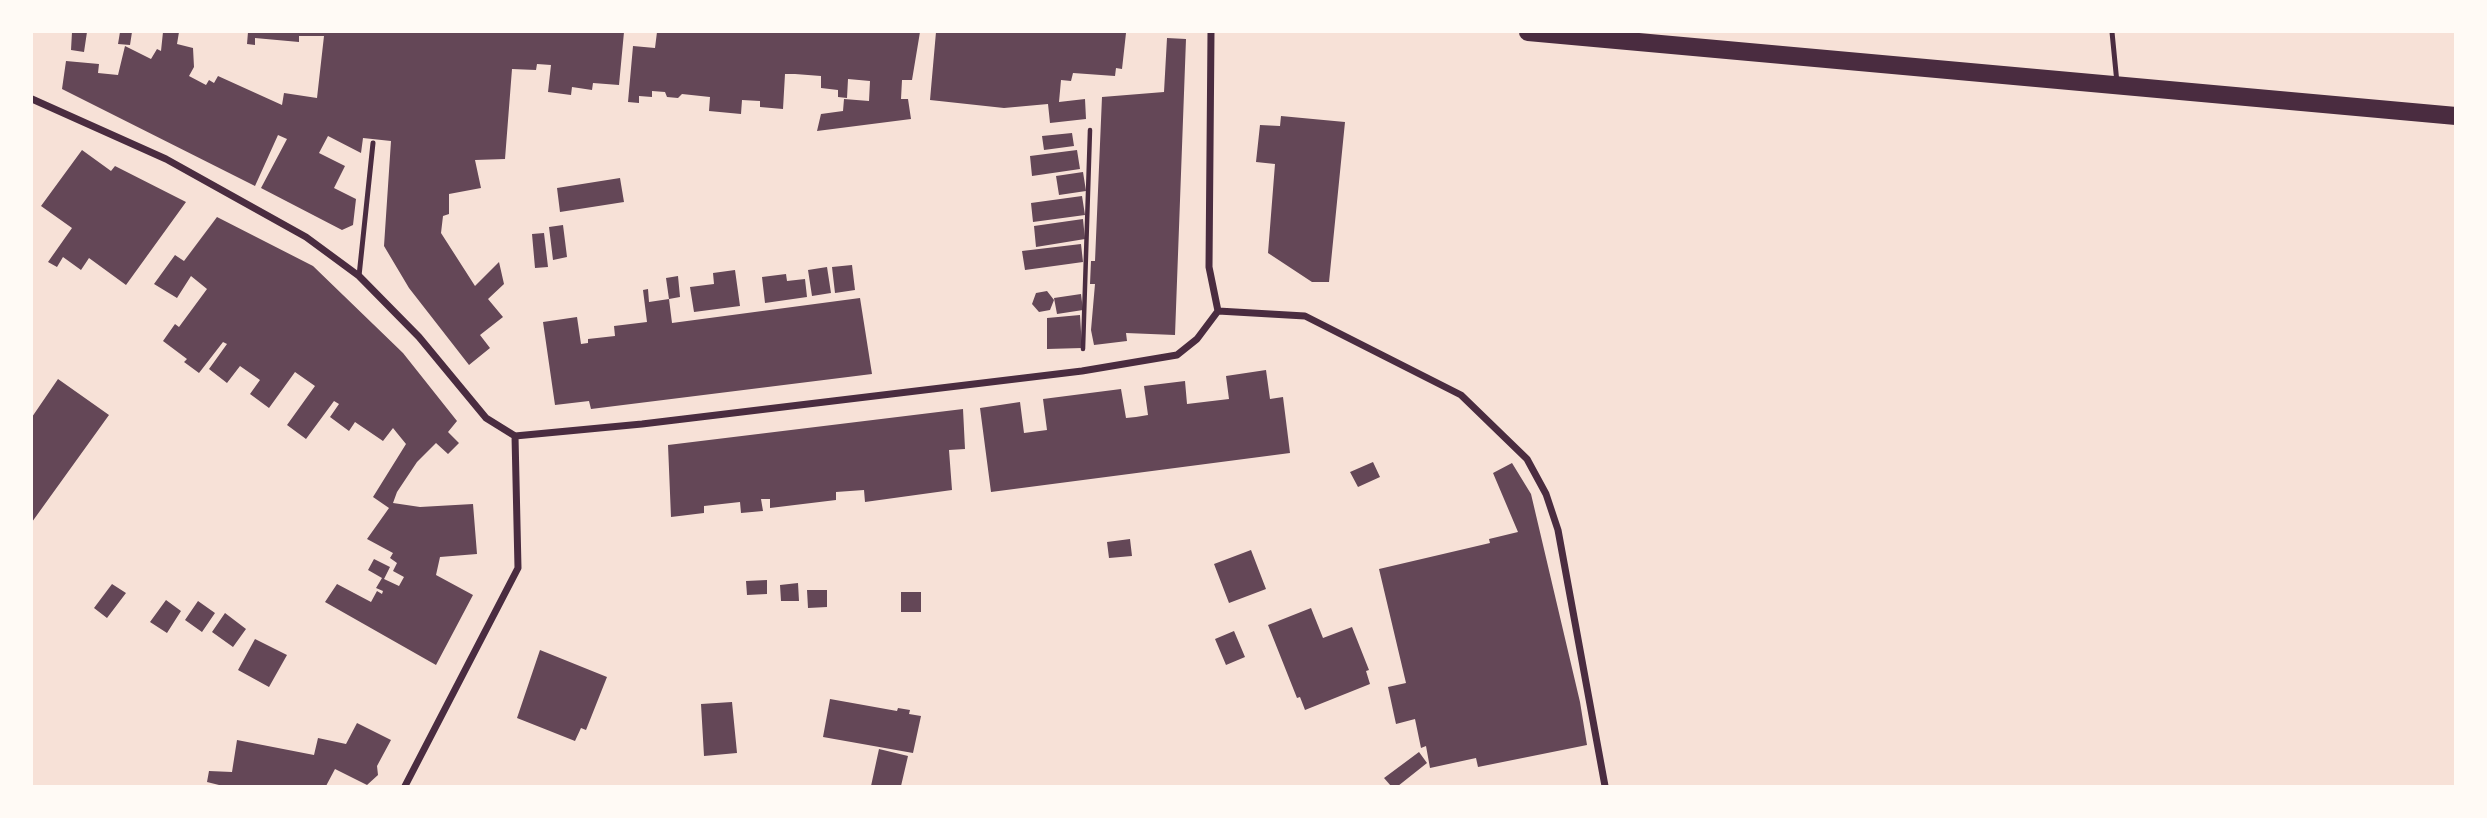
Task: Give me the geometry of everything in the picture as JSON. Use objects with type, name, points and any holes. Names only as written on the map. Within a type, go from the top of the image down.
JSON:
[{"type":"main road","points":[[1528,32],[2455,116]]},
{"type":"street","points":[[1212,32],[1209,267],[1219,311]]},
{"type":"street","points":[[32,99],[166,159],[306,236],[359,276],[419,337],[486,418],[515,436],[642,424],[1083,371],[1178,355],[1197,339],[1219,311]]},
{"type":"street","points":[[1219,311],[1305,316],[1461,395],[1527,459],[1546,494],[1558,530],[1605,786]]},
{"type":"street","points":[[405,786],[518,568],[515,436]]},
{"type":"lane","points":[[2112,32],[2118,86]]},
{"type":"lane","points":[[359,276],[373,143]]},
{"type":"path","points":[[1083,371],[1090,130]]},
{"type":"building","points":[[72,32],[87,32],[84,52],[71,50]]},
{"type":"building","points":[[120,32],[132,32],[130,45],[118,44]]},
{"type":"building","points":[[163,32],[179,32],[177,44],[193,48],[194,67],[189,76],[206,85],[209,80],[214,83],[218,76],[282,105],[284,93],[317,98],[324,36],[299,36],[299,42],[255,38],[255,45],[247,44],[248,32],[624,32],[619,85],[593,83],[592,90],[572,87],[571,95],[548,92],[551,65],[537,64],[536,70],[512,69],[505,159],[475,160],[481,188],[449,194],[449,214],[443,216],[441,233],[475,286],[499,262],[504,284],[488,299],[503,317],[480,335],[490,348],[469,365],[409,288],[384,246],[391,141],[363,138],[361,153],[328,136],[319,153],[345,166],[334,188],[356,199],[353,225],[342,230],[261,188],[287,139],[278,135],[255,186],[62,89],[66,61],[99,64],[98,73],[118,75],[125,46],[151,59],[157,49],[161,51]]},
{"type":"building","points":[[657,32],[920,32],[912,80],[902,80],[901,99],[908,99],[911,119],[817,131],[821,114],[843,111],[844,99],[869,101],[870,81],[848,79],[847,98],[838,97],[838,90],[821,88],[821,76],[795,74],[785,74],[783,109],[760,107],[760,101],[742,100],[741,114],[709,111],[710,97],[682,94],[678,98],[667,97],[665,92],[652,91],[652,97],[639,96],[639,103],[628,102],[633,46],[655,48]]},
{"type":"building","points":[[936,32],[1126,33],[1122,69],[1116,68],[1115,76],[1073,73],[1071,81],[1061,80],[1059,102],[1085,99],[1086,119],[1050,123],[1048,104],[1004,108],[930,100]]},
{"type":"building","points":[[1167,38],[1186,39],[1175,335],[1126,333],[1127,341],[1094,345],[1091,330],[1095,284],[1090,284],[1091,261],[1095,261],[1102,97],[1164,92]]},
{"type":"building","points":[[1281,116],[1345,122],[1329,282],[1312,282],[1268,253],[1275,164],[1256,162],[1260,125],[1280,126]]},
{"type":"building","points":[[1072,133],[1074,146],[1044,150],[1042,136]]},
{"type":"building","points":[[82,150],[111,171],[115,166],[186,202],[126,285],[89,258],[81,270],[63,257],[57,267],[48,262],[72,228],[41,206]]},
{"type":"building","points":[[1077,150],[1080,169],[1032,176],[1030,156]]},
{"type":"building","points":[[1083,172],[1086,191],[1059,195],[1056,176]]},
{"type":"building","points":[[620,178],[624,202],[560,212],[557,188]]},
{"type":"building","points":[[1082,196],[1085,215],[1033,222],[1031,203]]},
{"type":"building","points":[[217,217],[313,266],[403,353],[457,421],[448,432],[459,443],[448,454],[436,443],[417,462],[397,492],[393,503],[420,507],[473,504],[477,554],[440,557],[436,575],[473,595],[436,665],[325,602],[337,584],[371,602],[377,591],[382,594],[383,591],[376,588],[382,578],[368,570],[374,559],[390,567],[384,579],[399,586],[404,577],[393,571],[397,563],[390,558],[393,553],[367,539],[389,508],[373,497],[406,444],[393,428],[383,441],[355,422],[349,431],[330,417],[339,404],[334,401],[306,439],[287,425],[315,386],[295,372],[269,408],[250,394],[260,380],[240,366],[227,383],[209,369],[227,344],[223,342],[199,373],[184,362],[187,359],[163,341],[175,324],[179,327],[207,289],[191,276],[177,298],[154,284],[175,255],[184,261]]},
{"type":"building","points":[[1083,219],[1085,239],[1036,247],[1034,226]]},
{"type":"building","points":[[563,225],[567,257],[553,260],[549,227]]},
{"type":"building","points":[[544,233],[548,267],[535,268],[532,234]]},
{"type":"building","points":[[1081,244],[1083,262],[1025,270],[1022,251]]},
{"type":"building","points":[[852,265],[855,290],[835,293],[832,267]]},
{"type":"building","points":[[827,267],[831,293],[812,296],[808,270]]},
{"type":"building","points":[[735,270],[740,306],[694,312],[690,287],[714,284],[713,273]]},
{"type":"building","points":[[786,274],[787,281],[805,279],[807,297],[765,303],[762,277]]},
{"type":"building","points":[[678,276],[680,297],[669,299],[666,278]]},
{"type":"building","points":[[648,289],[649,302],[669,299],[672,323],[860,298],[872,374],[591,409],[589,401],[555,405],[543,322],[577,317],[581,344],[588,343],[588,339],[615,336],[614,326],[647,322],[643,290]]},
{"type":"building","points":[[1047,291],[1054,300],[1050,310],[1039,312],[1032,304],[1036,293]]},
{"type":"building","points":[[1081,294],[1083,310],[1057,314],[1054,298]]},
{"type":"building","points":[[1080,315],[1082,348],[1047,349],[1047,318]]},
{"type":"building","points":[[1266,370],[1270,399],[1283,397],[1290,453],[991,492],[980,408],[1020,402],[1024,433],[1047,430],[1043,399],[1121,389],[1126,418],[1136,417],[1148,415],[1144,386],[1185,381],[1187,404],[1229,399],[1226,376]]},
{"type":"building","points":[[58,379],[109,415],[32,522],[32,417]]},
{"type":"building","points":[[963,409],[965,449],[949,450],[952,490],[865,502],[864,490],[836,492],[836,500],[770,508],[770,499],[761,499],[763,511],[741,513],[740,502],[704,506],[704,513],[671,517],[668,445]]},
{"type":"building","points":[[1373,462],[1380,477],[1358,487],[1350,472]]},
{"type":"building","points":[[1512,463],[1531,494],[1580,702],[1587,745],[1478,767],[1476,758],[1430,768],[1426,746],[1421,748],[1415,719],[1396,724],[1388,687],[1406,683],[1379,569],[1490,543],[1489,539],[1518,532],[1493,473]]},
{"type":"building","points":[[1130,539],[1132,556],[1109,558],[1107,542]]},
{"type":"building","points":[[1251,550],[1266,589],[1229,603],[1214,564]]},
{"type":"building","points":[[767,580],[767,594],[747,595],[746,581]]},
{"type":"building","points":[[798,583],[799,601],[781,601],[780,585]]},
{"type":"building","points":[[112,584],[126,593],[107,618],[94,608]]},
{"type":"building","points":[[807,590],[827,590],[827,607],[808,608]]},
{"type":"building","points":[[901,592],[921,592],[921,612],[901,612]]},
{"type":"building","points":[[166,600],[181,611],[167,633],[150,622]]},
{"type":"building","points":[[198,601],[215,613],[202,632],[185,620]]},
{"type":"building","points":[[1311,608],[1323,638],[1352,627],[1369,670],[1366,671],[1370,684],[1305,710],[1300,697],[1297,698],[1268,625]]},
{"type":"building","points":[[225,613],[246,629],[233,647],[212,632]]},
{"type":"building","points":[[1234,631],[1245,657],[1226,665],[1215,639]]},
{"type":"building","points":[[255,639],[287,655],[269,687],[238,670]]},
{"type":"building","points":[[540,650],[607,677],[586,730],[581,728],[575,741],[517,718]]},
{"type":"building","points":[[830,699],[897,711],[898,708],[910,710],[909,714],[921,716],[913,753],[823,737]]},
{"type":"building","points":[[732,702],[737,753],[704,756],[701,704]]},
{"type":"building","points":[[357,723],[391,740],[377,766],[378,775],[367,785],[335,769],[326,786],[223,786],[207,782],[209,771],[232,772],[237,740],[314,755],[318,738],[346,744]]},
{"type":"building","points":[[879,749],[908,756],[901,786],[871,786]]},
{"type":"building","points":[[1419,752],[1427,763],[1398,786],[1391,786],[1384,778]]}]
